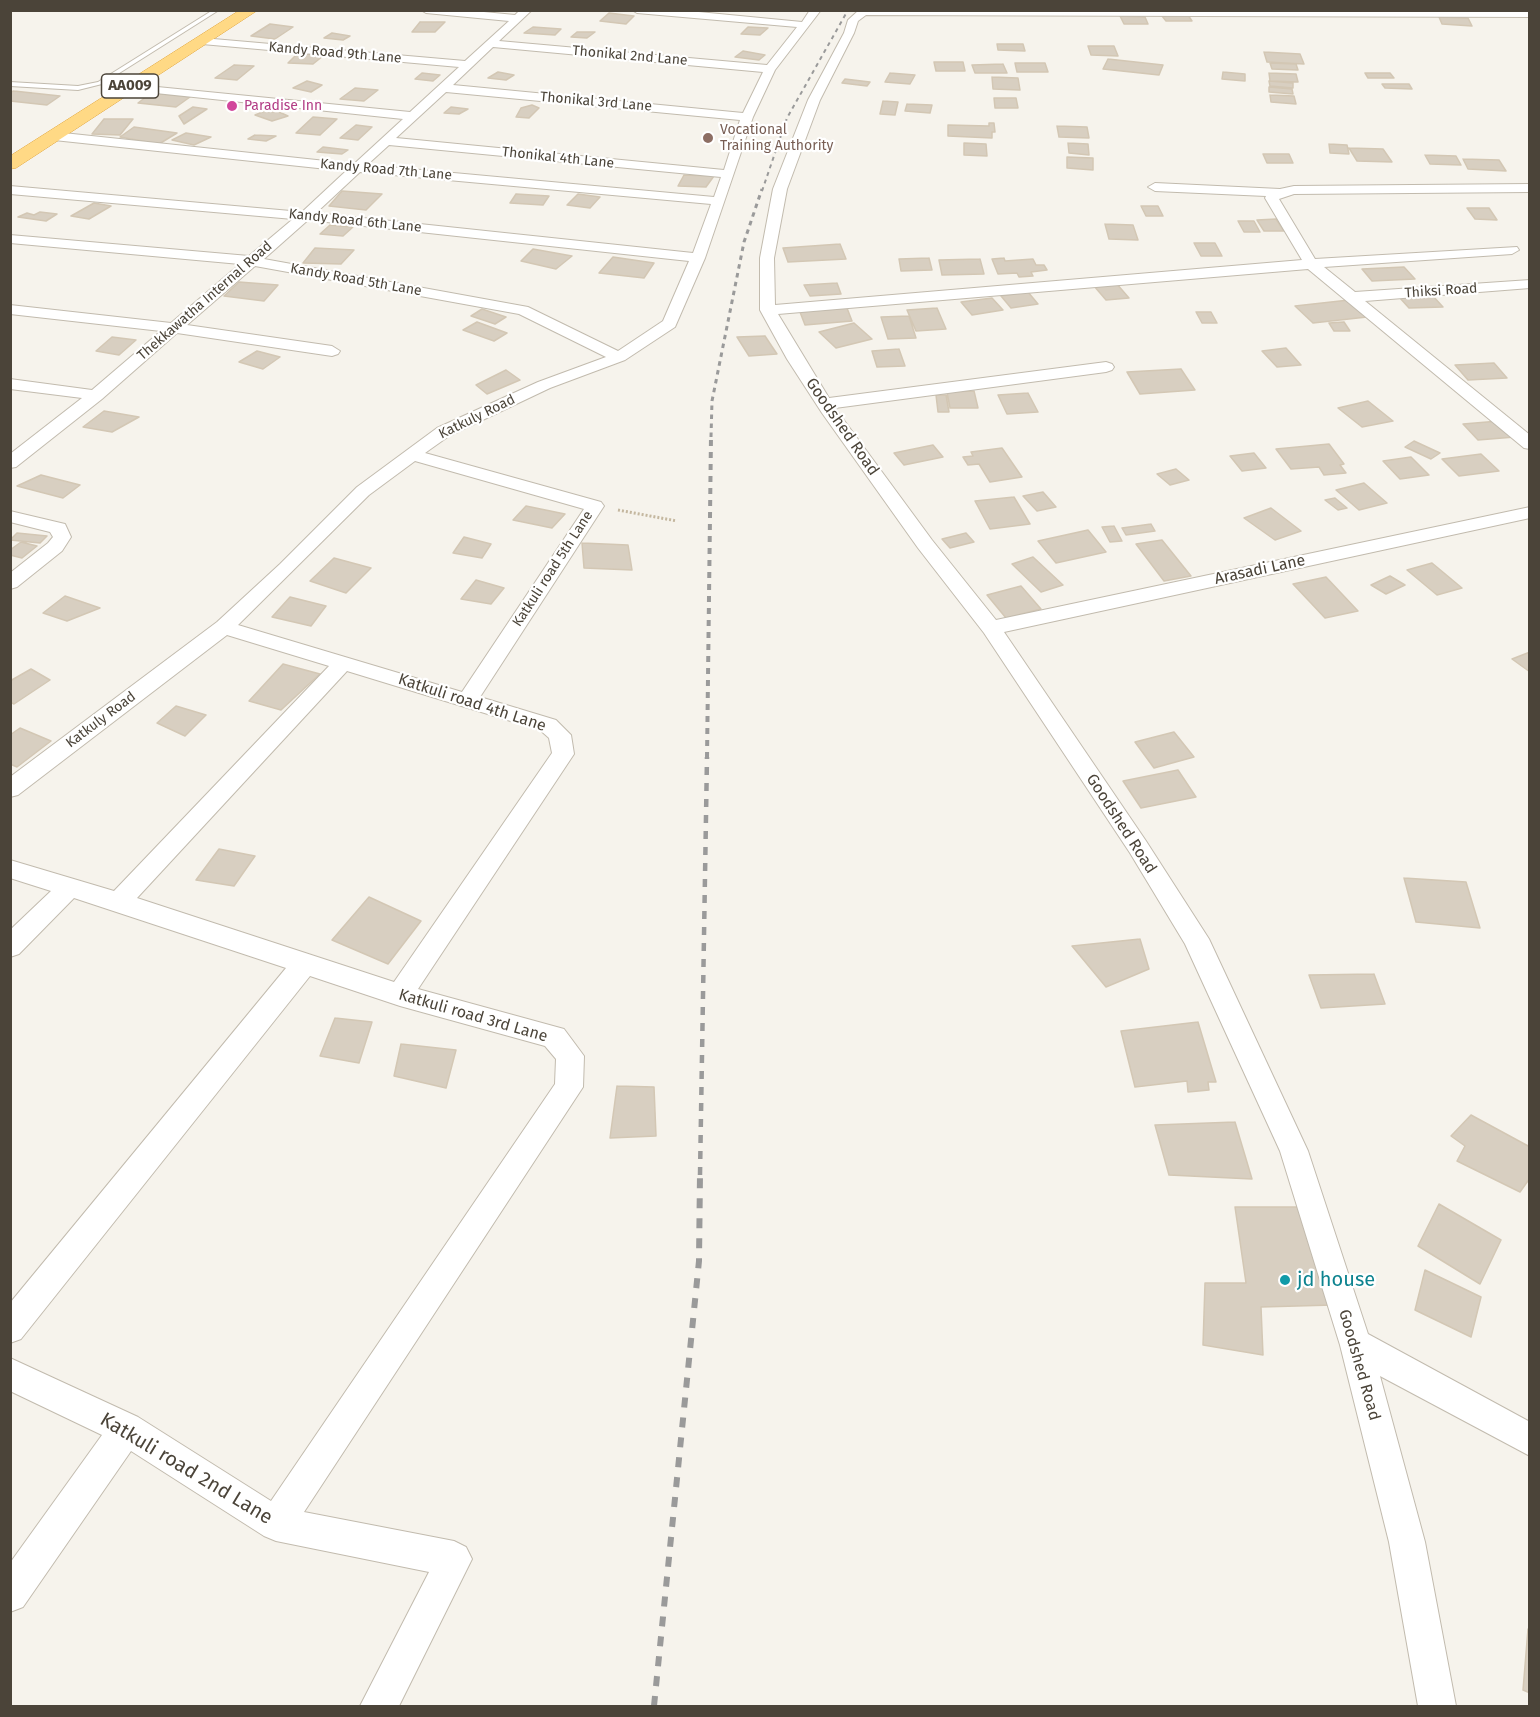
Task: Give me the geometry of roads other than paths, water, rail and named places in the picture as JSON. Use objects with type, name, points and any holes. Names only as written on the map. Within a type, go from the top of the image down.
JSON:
[{"type":"highway","name":"AA009","points":[[10,164],[127,87],[251,10]]},
{"type":"street","points":[[426,10],[523,15]]},
{"type":"street","points":[[637,10],[815,15]]},
{"type":"street","points":[[1177,11],[1530,14]]},
{"type":"street","name":"Goodshed Road","points":[[1177,11],[856,14],[814,100],[780,189],[767,258],[768,310],[795,359],[825,404],[925,544],[991,628],[1196,939],[1294,1151],[1356,1345],[1407,1542],[1437,1707]]},
{"type":"street","name":"Thekkawatha Internal Road","points":[[10,463],[96,395],[305,216],[523,15]]},
{"type":"street","name":"Katkuly Road","points":[[10,789],[224,627],[287,568],[363,491],[443,432],[544,385],[619,357],[670,324],[698,258],[747,117],[770,69],[815,15]]},
{"type":"street","name":"Kandy Road 9th Lane","points":[[202,41],[469,65]]},
{"type":"street","name":"Thonikal 2nd Lane","points":[[491,44],[770,69]]},
{"type":"street","points":[[127,87],[413,116]]},
{"type":"street","name":"Thonikal 3rd Lane","points":[[445,88],[747,117]]},
{"type":"street","name":"Kandy Road 7th Lane","points":[[54,136],[357,168],[719,201]]},
{"type":"street","name":"Thonikal 4th Lane","points":[[386,141],[729,174]]},
{"type":"street","points":[[1155,188],[1280,193],[1294,190],[1530,188]]},
{"type":"street","name":"Kandy Road 6th Lane","points":[[10,190],[305,216],[698,258]]},
{"type":"street","points":[[1280,193],[1272,198],[1311,264],[1530,444]]},
{"type":"street","name":"Kandy Road 5th Lane","points":[[10,240],[252,261],[523,310],[619,357]]},
{"type":"street","points":[[768,310],[1311,264],[1512,250]]},
{"type":"street","name":"Thiksi Road","points":[[1353,297],[1509,286],[1526,291]]},
{"type":"street","points":[[10,309],[173,328],[332,351]]},
{"type":"street","points":[[825,404],[1106,367]]},
{"type":"street","points":[[10,384],[96,395]]},
{"type":"street","name":"Katkuli road 5th Lane","points":[[412,455],[595,506],[467,701]]},
{"type":"street","name":"Arasadi Lane","points":[[991,628],[1530,512]]},
{"type":"street","points":[[10,516],[58,528],[62,537],[55,548],[10,583]]},
{"type":"street","name":"Katkuli road 4th Lane","points":[[224,627],[548,725],[560,735],[563,754],[400,995]]},
{"type":"street","points":[[119,902],[344,663]]},
{"type":"street","name":"Katkuli road 3rd Lane","points":[[10,869],[119,902],[400,995],[554,1038],[570,1056],[569,1087],[276,1524]]},
{"type":"street","points":[[10,947],[69,888]]},
{"type":"street","points":[[10,1328],[304,964]]},
{"type":"street","points":[[1356,1345],[1530,1440]]},
{"type":"street","name":"Katkuli road 2nd Lane","points":[[10,1374],[126,1428],[276,1524],[454,1559],[379,1707]]},
{"type":"street","points":[[10,1594],[126,1428]]},
{"type":"lane","points":[[10,84],[78,88],[100,83],[217,10]]},
{"type":"railway","points":[[762,191],[787,118],[848,10]]},
{"type":"railway","points":[[711,437],[712,401],[744,242],[762,189]]},
{"type":"railway","points":[[707,758],[711,436]]},
{"type":"railway","points":[[700,1175],[707,757]]},
{"type":"railway","points":[[654,1706],[699,1261],[700,1174]]},
{"type":"place","name":"Paradise Inn","points":[[232,106]]},
{"type":"place","name":"Vocational Training Authority","points":[[708,138]]},
{"type":"place","name":"jd house","points":[[1285,1280]]}]
